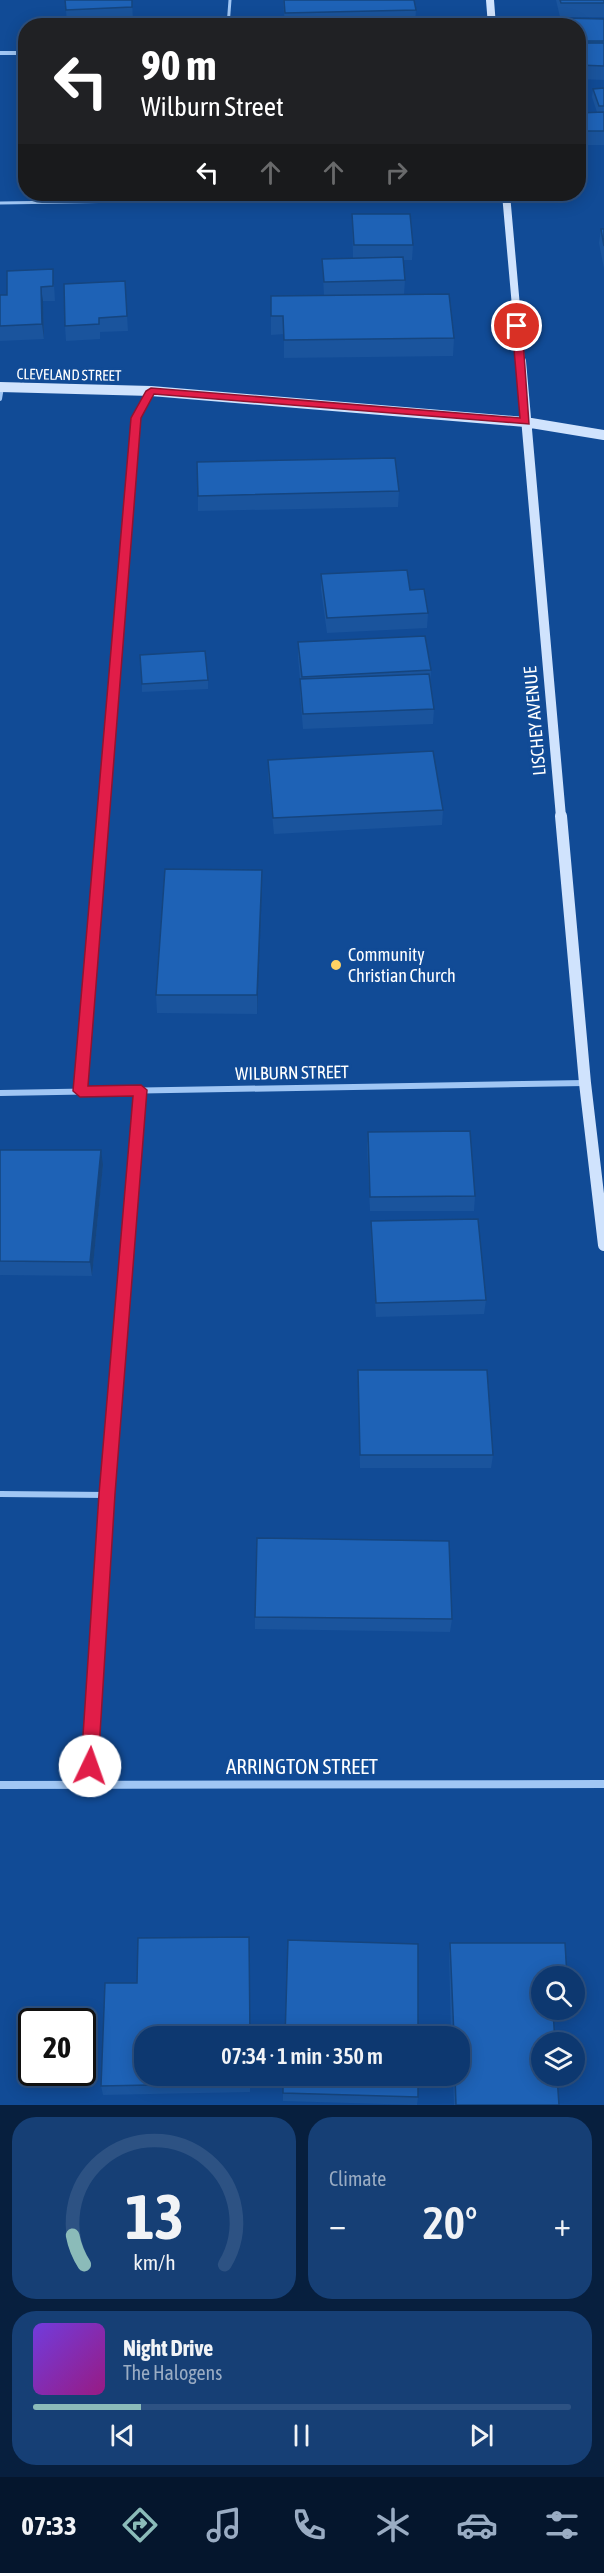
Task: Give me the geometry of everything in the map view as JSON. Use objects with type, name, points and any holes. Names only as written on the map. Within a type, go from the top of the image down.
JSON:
[{"type":"street","points":[[490,0],[491,18]]},
{"type":"street","points":[[0,53],[18,53]]},
{"type":"street","name":"LISCHEY AVENUE","points":[[507,201],[585,1083],[604,1245]]},
{"type":"street","name":"CLEVELAND STREET","points":[[1,387],[151,391],[525,422],[604,435]]},
{"type":"street","name":"WILBURN STREET","points":[[0,1093],[585,1083]]},
{"type":"street","name":"ARRINGTON STREET","points":[[0,1785],[604,1784]]},
{"type":"lane","points":[[229,18],[230,0]]},
{"type":"lane","points":[[0,203],[131,201]]},
{"type":"lane","points":[[0,399],[1,387]]},
{"type":"lane","points":[[80,1091],[136,418],[151,391]]},
{"type":"lane","points":[[88,1785],[107,1494],[141,1090]]},
{"type":"lane","points":[[0,1494],[107,1494]]},
{"type":"building","points":[[65,0],[132,0],[132,7],[66,10]]},
{"type":"building","points":[[284,0],[414,0],[416,10],[285,13]]},
{"type":"building","points":[[560,0],[604,0],[604,3],[561,3]]},
{"type":"building","points":[[586,19],[604,19],[604,41],[586,41]]},
{"type":"building","points":[[586,43],[604,43],[604,66],[586,65]]},
{"type":"building","points":[[604,88],[604,106],[599,106],[593,89]]},
{"type":"building","points":[[604,112],[604,131],[586,131],[586,113]]},
{"type":"building","points":[[352,214],[410,214],[413,245],[354,245]]},
{"type":"building","points":[[601,229],[604,229],[604,246]]},
{"type":"building","points":[[403,257],[405,280],[324,282],[322,259]]},
{"type":"building","points":[[53,269],[53,286],[41,287],[42,324],[0,326],[0,295],[7,295],[7,271]]},
{"type":"building","points":[[125,281],[127,316],[99,318],[99,324],[65,326],[64,284]]},
{"type":"building","points":[[449,294],[454,338],[284,340],[283,316],[271,316],[271,296]]},
{"type":"building","points":[[395,458],[399,491],[198,496],[197,462]]},
{"type":"building","points":[[407,570],[410,590],[424,589],[428,613],[327,618],[321,574]]},
{"type":"building","points":[[425,636],[431,670],[302,677],[298,642]]},
{"type":"building","points":[[205,651],[208,680],[142,684],[140,655]]},
{"type":"building","points":[[429,674],[434,709],[303,714],[300,679]]},
{"type":"building","points":[[433,751],[443,810],[273,818],[268,760]]},
{"type":"building","points":[[165,869],[262,870],[257,995],[156,995]]},
{"type":"building","points":[[470,1131],[475,1196],[370,1197],[368,1132]]},
{"type":"building","points":[[0,1150],[101,1150],[90,1262],[0,1261]]},
{"type":"building","points":[[478,1219],[486,1300],[376,1303],[371,1221]]},
{"type":"building","points":[[358,1370],[487,1370],[493,1455],[360,1455]]},
{"type":"building","points":[[257,1538],[449,1541],[452,1619],[255,1617]]},
{"type":"building","points":[[249,1937],[250,2026],[134,2026],[134,2085],[101,2086],[105,1983],[137,1983],[138,1938]]},
{"type":"building","points":[[288,1940],[418,1944],[418,2026],[285,2026]]},
{"type":"building","points":[[450,1943],[565,1943],[566,1966],[531,1966],[531,2020],[554,2020],[554,2032],[531,2032],[531,2086],[558,2086],[559,2105],[456,2105],[455,2086],[470,2086],[470,2026],[454,2026]]},
{"type":"building","points":[[283,2086],[418,2086],[418,2097],[283,2093]]},
{"type":"place","name":"Community Christian Church","points":[[336,965]]},
{"type":"route","points":[[90,1766],[107,1494],[141,1090],[80,1091],[136,418],[151,391],[525,422],[517,326]]}]
